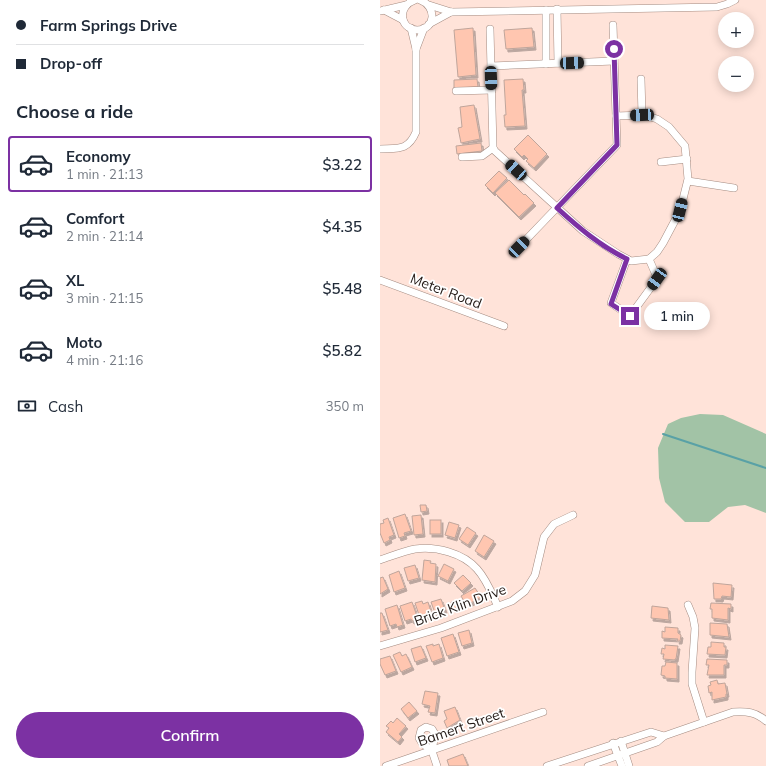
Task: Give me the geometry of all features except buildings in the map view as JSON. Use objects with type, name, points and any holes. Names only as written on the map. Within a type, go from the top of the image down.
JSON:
[{"type":"street","points":[[425,2],[451,12],[546,10],[710,3],[727,4],[735,0]]},
{"type":"street","points":[[382,10],[410,2]]},
{"type":"street","points":[[403,20],[403,12],[410,2]]},
{"type":"street","points":[[416,49],[432,14],[425,2]]},
{"type":"street","points":[[557,9],[558,63]]},
{"type":"street","points":[[382,10],[403,20],[411,28],[420,30],[451,12]]},
{"type":"street","points":[[546,10],[546,64]]},
{"type":"street","points":[[519,247],[617,145],[613,25]]},
{"type":"street","points":[[380,149],[403,148],[412,141],[416,132],[416,49],[411,28]]},
{"type":"street","points":[[490,29],[493,148],[495,151],[583,231],[631,261],[650,259],[658,252],[680,210],[688,181],[685,146],[669,127],[657,119],[642,115],[616,116]]},
{"type":"street","points":[[491,66],[614,61]]},
{"type":"street","points":[[641,79],[642,115]]},
{"type":"street","points":[[456,91],[492,90]]},
{"type":"street","points":[[462,157],[482,156],[493,148]]},
{"type":"street","points":[[661,162],[687,159]]},
{"type":"street","points":[[688,181],[734,188]]},
{"type":"street","points":[[627,259],[611,304],[630,316],[657,279],[650,259]]},
{"type":"street","name":"Meter Road","points":[[380,280],[504,326]]},
{"type":"street","name":"Brick Klin Drive","points":[[380,646],[441,628],[512,602],[526,591],[535,575],[544,536],[554,524],[573,515]]},
{"type":"street","points":[[380,560],[416,549],[438,549],[459,556],[477,568],[489,586],[498,607]]},
{"type":"street","points":[[688,605],[693,617],[695,628],[692,684],[704,722]]},
{"type":"street","points":[[588,766],[657,742],[664,736],[734,712],[743,711],[754,713],[766,721]]},
{"type":"street","name":"Bamert Street","points":[[386,766],[543,712]]},
{"type":"street","points":[[548,766],[613,743],[650,732],[664,736]]},
{"type":"street","points":[[621,741],[629,766]]},
{"type":"street","points":[[613,743],[622,766]]},
{"type":"street","points":[[432,751],[437,766]]},
{"type":"green space","points":[[700,414],[723,415],[766,434],[766,513],[745,505],[728,507],[709,522],[685,522],[665,502],[659,478],[658,448],[668,424],[681,418]]},
{"type":"waterway","points":[[663,434],[766,468]]},
{"type":"route","points":[[614,49],[617,145],[557,208],[583,231],[627,259],[611,304],[630,316]]}]
